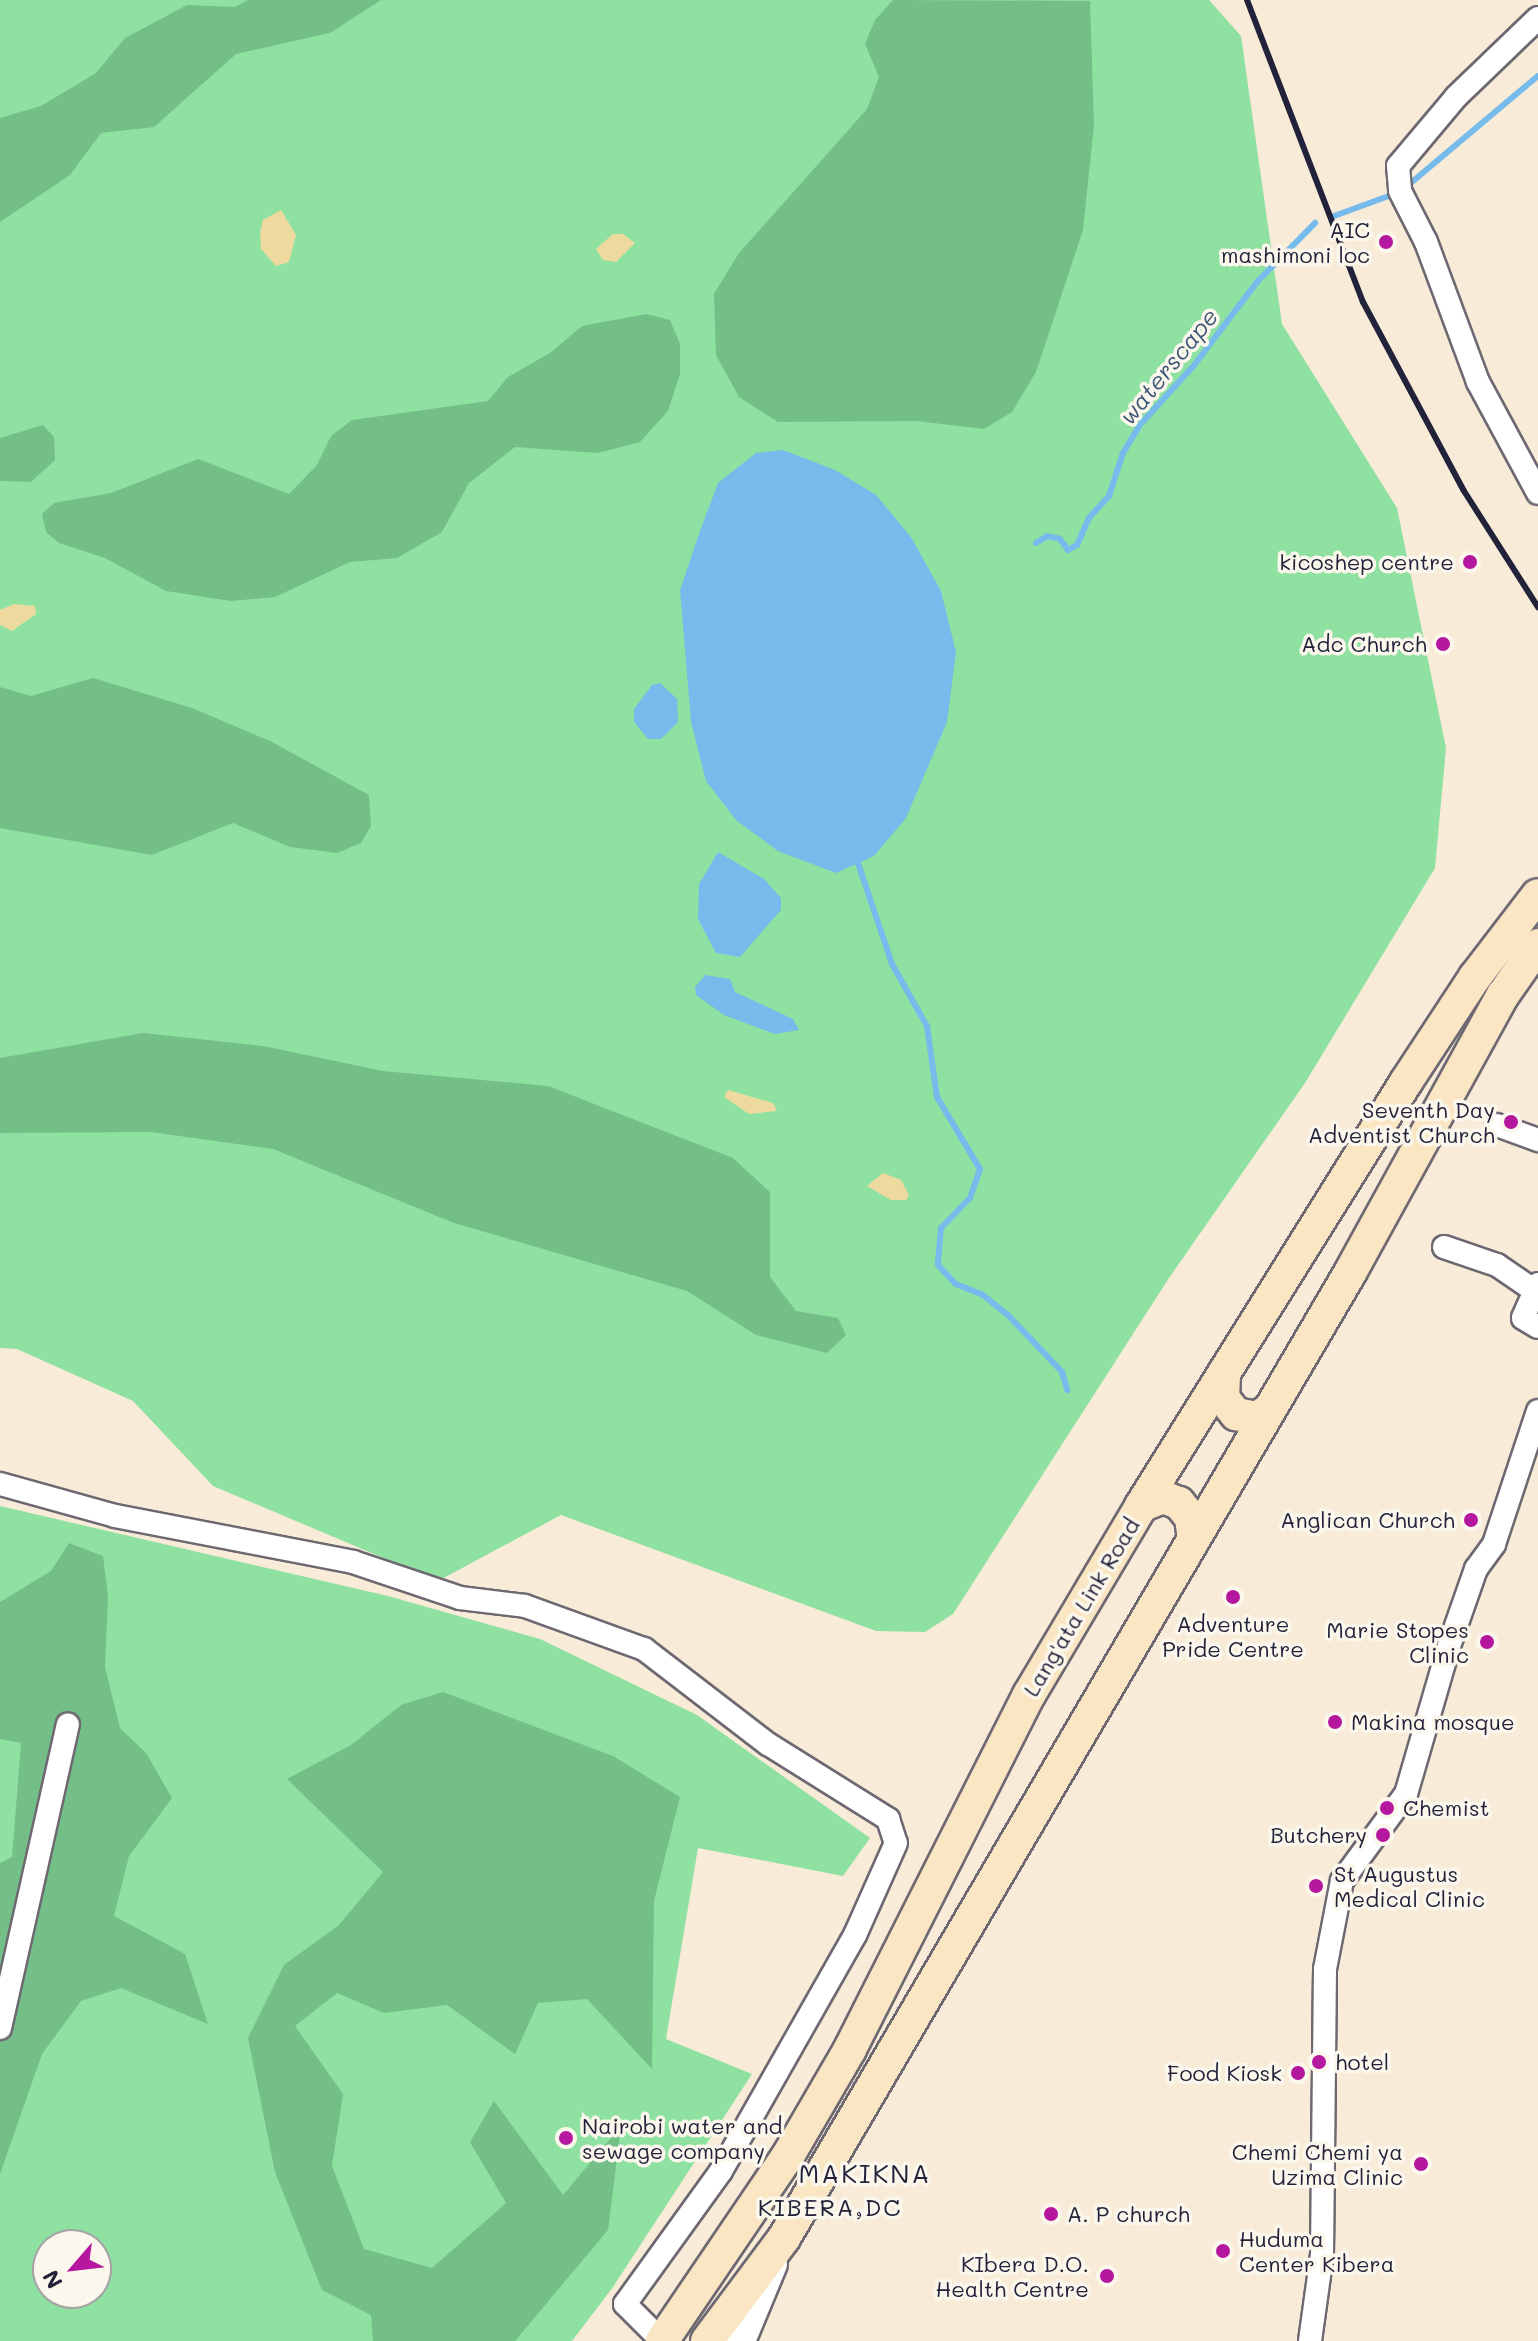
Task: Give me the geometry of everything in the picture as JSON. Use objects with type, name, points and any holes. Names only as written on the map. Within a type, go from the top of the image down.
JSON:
[{"type":"main road","name":"Lang'ata Link Road","points":[[662,2341],[789,2154],[850,2049],[1029,1695],[1141,1506],[1431,1042],[1538,895]]},
{"type":"main road","points":[[707,2341],[784,2238],[1269,1410],[1503,995],[1538,945]]},
{"type":"main road","points":[[1224,1373],[1223,1398],[1236,1414],[1257,1418],[1269,1410]]},
{"type":"main road","points":[[1141,1506],[1163,1497],[1179,1503],[1191,1518],[1194,1539]]},
{"type":"street","points":[[1538,18],[1456,97],[1398,166],[1400,191],[1426,242],[1478,382],[1538,493]]},
{"type":"street","points":[[1497,1125],[1538,1140]]},
{"type":"street","points":[[1444,1247],[1497,1265],[1536,1287],[1523,1318],[1538,1327]]},
{"type":"street","points":[[1310,2341],[1322,2255],[1325,1969],[1342,1881],[1406,1794],[1449,1646],[1476,1569],[1494,1544],[1538,1411]]},
{"type":"street","points":[[0,1484],[115,1516],[353,1562],[460,1598],[525,1606],[644,1649],[768,1744],[888,1819],[896,1843],[855,1935],[762,2105],[625,2304],[662,2341]]},
{"type":"street","points":[[0,2028],[68,1725]]},
{"type":"street","points":[[741,2341],[784,2238]]},
{"type":"green space","points":[[0,0],[1209,0],[1241,36],[1282,324],[1397,508],[1446,748],[1435,868],[1305,1083],[1169,1278],[953,1614],[925,1632],[876,1631],[561,1515],[438,1581],[213,1486],[133,1401],[17,1349],[0,1348]]},
{"type":"green space","points":[[248,0],[381,0],[330,33],[236,54],[154,127],[101,133],[70,175],[0,222],[0,118],[41,106],[96,73],[125,38],[187,5],[235,7]]},
{"type":"green space","points":[[893,0],[1090,1],[1094,125],[1083,230],[1036,372],[1012,412],[984,429],[916,421],[778,422],[739,397],[716,355],[714,294],[739,253],[867,109],[879,77],[865,44],[875,20]]},
{"type":"green space","points":[[646,314],[670,320],[680,344],[680,374],[668,411],[640,442],[598,453],[515,447],[469,483],[442,532],[397,558],[350,562],[275,597],[231,601],[166,591],[105,558],[59,543],[46,532],[42,514],[54,503],[111,493],[198,459],[289,494],[317,465],[331,436],[352,420],[488,401],[508,377],[550,353],[582,326]]},
{"type":"green space","points":[[43,425],[54,437],[55,460],[31,482],[0,481],[0,438]]},
{"type":"green space","points":[[93,678],[192,708],[270,741],[369,795],[371,826],[361,843],[337,853],[290,847],[233,823],[152,855],[0,828],[0,687],[31,696]]},
{"type":"green space","points":[[143,1033],[263,1046],[383,1071],[548,1086],[733,1158],[770,1192],[770,1277],[796,1311],[838,1318],[846,1335],[827,1353],[756,1335],[687,1291],[454,1223],[273,1149],[151,1132],[0,1133],[0,1058]]},
{"type":"green space","points":[[0,1506],[388,1596],[540,1639],[697,1715],[870,1838],[843,1876],[698,1848],[666,2039],[752,2074],[613,2287],[572,2341],[0,2341]]},
{"type":"green space","points":[[69,1543],[103,1556],[108,1597],[105,1667],[120,1728],[146,1753],[172,1798],[129,1856],[114,1916],[185,1954],[208,2024],[121,1988],[81,2001],[42,2054],[0,2174],[0,1863],[12,1857],[21,1743],[0,1739],[0,1602],[51,1571]]},
{"type":"green space","points":[[443,1692],[613,1756],[680,1797],[654,1901],[652,2069],[587,1999],[538,2003],[515,2054],[447,2005],[384,2013],[337,1993],[295,2026],[343,2094],[332,2166],[364,2249],[432,2268],[506,2203],[470,2142],[494,2101],[563,2195],[621,2126],[608,2230],[515,2341],[373,2341],[371,2315],[322,2290],[275,2172],[248,2038],[284,1965],[339,1925],[383,1872],[287,1779],[351,1745],[401,1705]]},
{"type":"sand","points":[[281,210],[296,235],[289,262],[276,266],[261,249],[260,232],[263,220]]},
{"type":"sand","points":[[613,234],[623,234],[635,243],[616,262],[603,260],[596,249]]},
{"type":"sand","points":[[14,604],[35,606],[36,614],[12,631],[0,625],[0,610]]},
{"type":"sand","points":[[728,1090],[773,1103],[777,1111],[749,1114],[724,1097]]},
{"type":"sand","points":[[883,1173],[901,1180],[909,1195],[906,1200],[891,1200],[867,1186]]},
{"type":"water","points":[[783,450],[835,470],[876,495],[911,537],[941,591],[956,652],[947,722],[906,818],[874,856],[836,873],[778,851],[736,820],[706,781],[691,722],[680,590],[718,483],[756,453]]},
{"type":"water","points":[[660,683],[677,699],[678,722],[661,739],[648,739],[634,722],[634,709],[652,685]]},
{"type":"water","points":[[718,852],[764,879],[781,898],[781,910],[740,957],[716,953],[698,919],[699,884]]},
{"type":"water","points":[[705,975],[730,979],[735,992],[793,1019],[799,1030],[775,1034],[724,1015],[696,995],[695,987]]},
{"type":"waterway","name":"waterscape","points":[[1406,187],[1538,76]]},
{"type":"waterway","name":"waterscape","points":[[1334,216],[1397,193]]},
{"type":"waterway","name":"waterscape","points":[[1036,543],[1047,536],[1060,539],[1068,550],[1077,545],[1089,518],[1109,496],[1123,453],[1139,426],[1195,364],[1257,282],[1315,223]]},
{"type":"waterway","points":[[858,863],[892,964],[927,1026],[937,1097],[980,1169],[970,1198],[941,1228],[938,1265],[956,1284],[983,1295],[1008,1315],[1062,1372],[1067,1390]]},
{"type":"railway","points":[[1247,0],[1363,302],[1464,491],[1538,607]]},
{"type":"place","name":"AIC mashimoni loc","points":[[1386,242]]},
{"type":"place","name":"kicoshep centre","points":[[1470,562]]},
{"type":"place","name":"Adc Church","points":[[1443,644]]},
{"type":"place","name":"Seventh Day Adventist Church","points":[[1511,1122]]},
{"type":"place","name":"Anglican Church","points":[[1471,1520]]},
{"type":"place","name":"Adventure Pride Centre","points":[[1233,1597]]},
{"type":"place","name":"Marie Stopes Clinic","points":[[1487,1642]]},
{"type":"place","name":"Makina mosque","points":[[1335,1722]]},
{"type":"place","name":"Chemist","points":[[1387,1808]]},
{"type":"place","name":"Butchery","points":[[1383,1835]]},
{"type":"place","name":"St Augustus Medical Clinic","points":[[1316,1886]]},
{"type":"place","name":"hotel","points":[[1319,2062]]},
{"type":"place","name":"Food Kiosk","points":[[1298,2073]]},
{"type":"place","name":"Nairobi water and sewage company","points":[[566,2138]]},
{"type":"place","name":"Chemi Chemi ya Uzima Clinic","points":[[1421,2164]]},
{"type":"place","name":"A. P church","points":[[1051,2214]]},
{"type":"place","name":"Huduma Center Kibera","points":[[1223,2251]]},
{"type":"place","name":"KIbera D.O. Health Centre","points":[[1107,2276]]},
{"type":"district","name":"MAKIKNA","points":[[865,2174]]},
{"type":"district","name":"KIBERA,DC","points":[[830,2207]]}]
